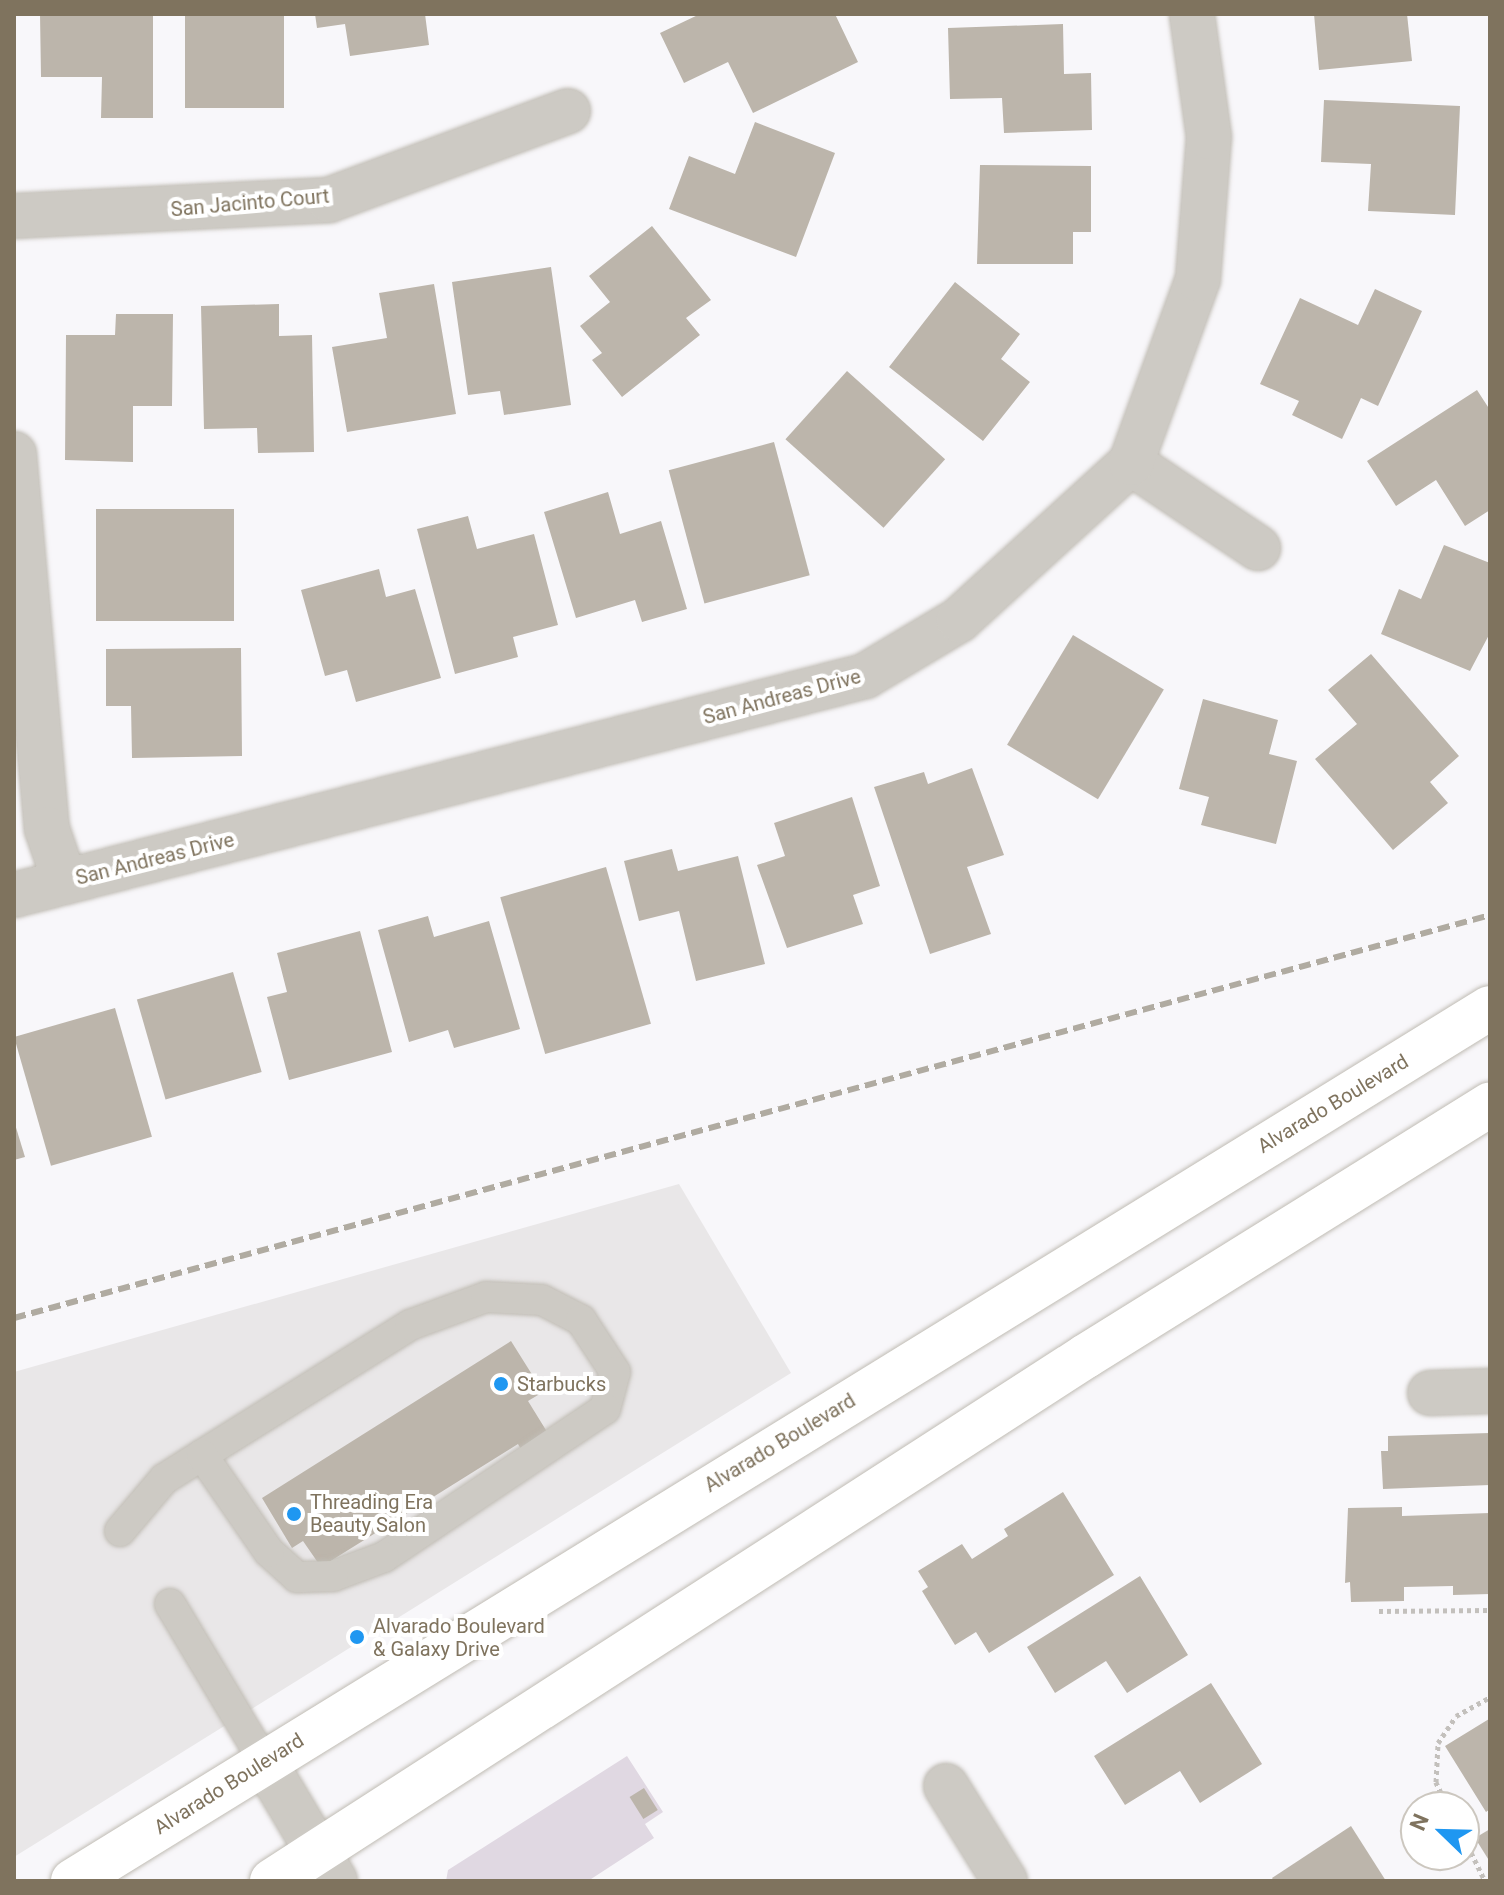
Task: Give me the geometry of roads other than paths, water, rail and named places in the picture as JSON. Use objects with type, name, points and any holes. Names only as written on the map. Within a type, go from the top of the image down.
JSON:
[{"type":"main road","name":"Alvarado Boulevard","points":[[73,1881],[1490,1008]]},
{"type":"main road","points":[[272,1881],[325,1866],[1059,1373],[1490,1105]]},
{"type":"street","name":"San Andreas Drive","points":[[14,895],[865,676],[959,620],[1131,463],[1198,279],[1209,137],[1192,14]]},
{"type":"street","name":"San Jacinto Court","points":[[14,216],[329,200],[568,111]]},
{"type":"street","points":[[14,454],[47,829],[65,882]]},
{"type":"street","points":[[1131,463],[1258,548]]},
{"type":"street","points":[[1430,1393],[1490,1391]]},
{"type":"street","points":[[265,1763],[325,1866]]},
{"type":"street","points":[[946,1786],[1005,1881]]},
{"type":"lane","points":[[120,1531],[164,1479],[202,1455],[410,1325],[486,1297],[542,1300],[581,1320],[615,1372],[605,1409],[384,1557],[333,1576],[297,1577],[269,1552],[202,1455]]},
{"type":"lane","points":[[170,1604],[265,1763]]},
{"type":"railway","points":[[14,1318],[1490,915]]},
{"type":"place","name":"Starbucks","points":[[501,1384]]},
{"type":"place","name":"Threading Era Beauty Salon","points":[[294,1514]]},
{"type":"place","name":"Alvarado Boulevard & Galaxy Drive","points":[[357,1637]]}]
